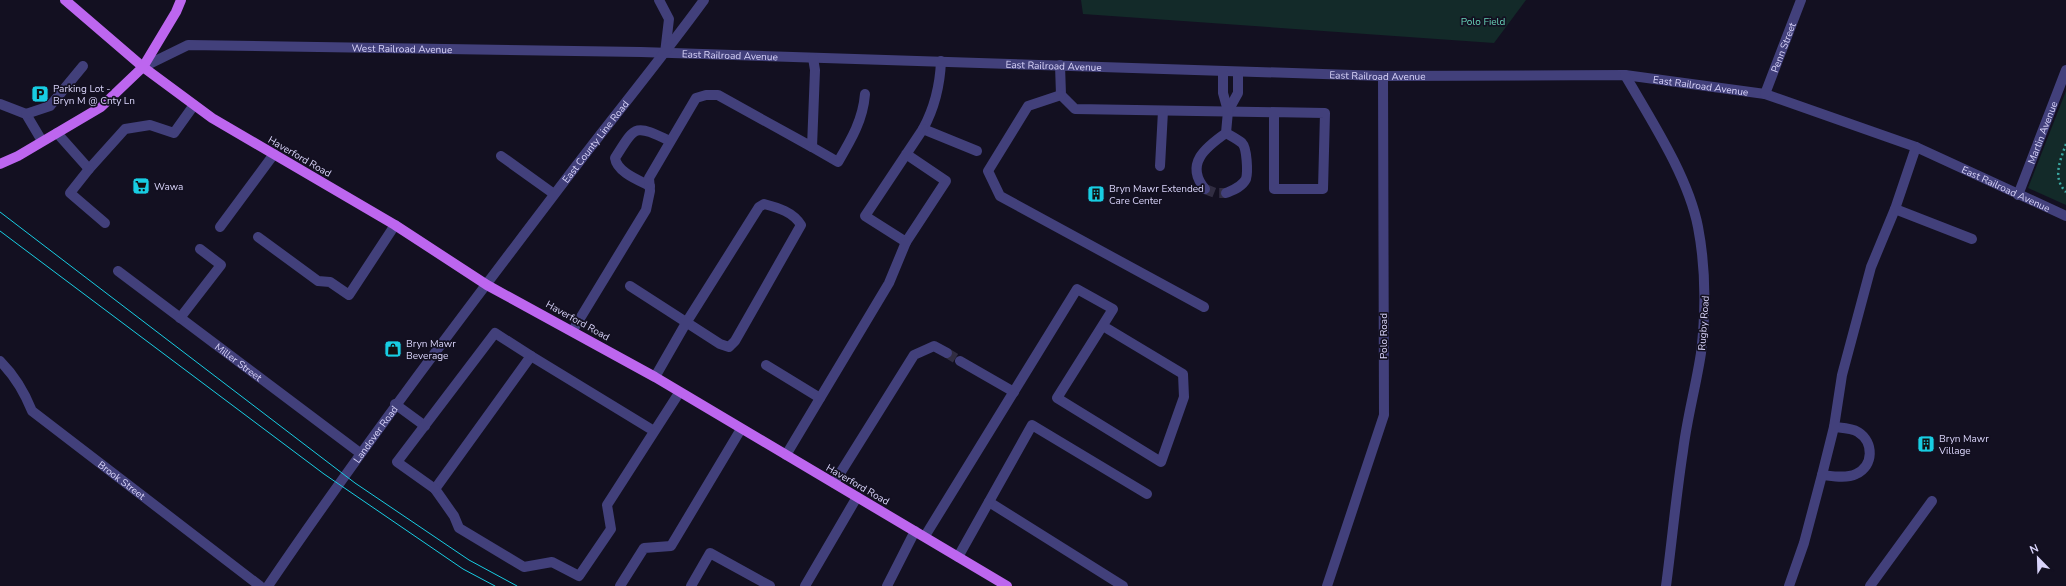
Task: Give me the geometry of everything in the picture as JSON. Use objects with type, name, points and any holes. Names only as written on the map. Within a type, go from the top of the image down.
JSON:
[{"type":"main road","name":"Haverford Road","points":[[65,0],[143,67],[194,105],[395,225],[487,284],[573,330],[655,377],[925,536],[1001,584]]},
{"type":"main road","points":[[0,164],[101,107],[143,67],[176,12],[181,0]]},
{"type":"street","points":[[659,0],[669,19],[665,54]]},
{"type":"street","name":"East County Line Road","points":[[487,284],[554,194],[665,54],[704,0]]},
{"type":"street","name":"Penn Street","points":[[1765,94],[1801,0]]},
{"type":"street","name":"West Railroad Avenue","points":[[143,67],[188,45],[665,54]]},
{"type":"street","name":"East Railroad Avenue","points":[[665,54],[941,61],[1238,73],[1383,76],[1625,75],[1765,94],[1916,146],[2018,195],[2066,216]]},
{"type":"street","points":[[812,147],[815,70],[813,58]]},
{"type":"street","points":[[906,242],[865,216],[934,110],[941,75],[941,61]]},
{"type":"street","points":[[1060,65],[1061,96],[1075,109],[1325,113],[1323,189],[1274,189],[1274,113]]},
{"type":"street","points":[[26,114],[50,106],[83,66]]},
{"type":"street","name":"Martin Avenue","points":[[2018,195],[2066,70]]},
{"type":"street","points":[[1205,189],[1197,174],[1198,160],[1208,146],[1226,133],[1228,111],[1223,93],[1223,72]]},
{"type":"street","points":[[1228,111],[1238,93],[1238,73]]},
{"type":"street","name":"Rugby Road","points":[[1625,75],[1665,145],[1685,188],[1698,226],[1705,278],[1704,316],[1700,354],[1683,451],[1666,586]]},
{"type":"street","name":"Polo Road","points":[[1327,586],[1384,415],[1383,76]]},
{"type":"street","points":[[573,330],[646,210],[650,186],[649,178],[696,98],[706,94],[718,95],[838,162],[858,126],[864,109],[865,94]]},
{"type":"street","points":[[1061,96],[1028,106],[988,171],[1000,196],[1204,307]]},
{"type":"street","points":[[0,104],[26,114],[42,141]]},
{"type":"street","points":[[105,223],[70,193],[89,169],[125,129],[150,124],[174,133],[194,105]]},
{"type":"street","points":[[1160,166],[1163,111]]},
{"type":"street","points":[[650,186],[622,170],[616,164],[615,158],[631,133],[639,129],[646,129],[670,141]]},
{"type":"street","points":[[923,129],[977,151]]},
{"type":"street","points":[[57,133],[89,169]]},
{"type":"street","points":[[1226,133],[1243,144],[1246,154],[1246,179],[1238,189],[1226,193]]},
{"type":"street","points":[[1789,586],[1804,543],[1822,475],[1834,427],[1842,375],[1871,267],[1895,209],[1916,146]]},
{"type":"street","points":[[220,227],[274,154]]},
{"type":"street","points":[[786,455],[889,283],[906,242],[946,181],[906,154]]},
{"type":"street","points":[[501,156],[554,194]]},
{"type":"street","points":[[630,286],[686,323],[720,344],[729,347],[735,341],[801,225],[795,216],[764,204],[759,207],[686,323],[655,377]]},
{"type":"street","points":[[1895,209],[1972,238]]},
{"type":"street","points":[[258,237],[318,281],[330,282],[349,294],[395,225]]},
{"type":"street","points":[[180,318],[221,265],[200,248]]},
{"type":"street","name":"Miller Street","points":[[118,271],[360,453]]},
{"type":"street","name":"Landover Road","points":[[268,586],[395,404],[487,284]]},
{"type":"street","points":[[925,536],[1077,289],[1113,309],[1057,398],[1161,462],[1184,397],[1183,374],[1103,326]]},
{"type":"street","points":[[654,431],[495,333],[397,462],[435,489],[454,516],[459,528],[524,567],[552,562],[579,576],[611,529],[607,505],[679,392]]},
{"type":"street","points":[[834,483],[914,355],[934,346],[947,353]]},
{"type":"street","points":[[435,489],[531,356]]},
{"type":"street","name":"Brook Street","points":[[0,361],[12,372],[24,392],[32,411],[260,586]]},
{"type":"street","points":[[960,361],[1014,392]]},
{"type":"street","points":[[766,364],[820,398]]},
{"type":"street","points":[[395,404],[425,426]]},
{"type":"street","points":[[958,557],[1032,425],[1147,494]]},
{"type":"street","points":[[1822,475],[1846,476],[1855,474],[1863,469],[1868,462],[1870,453],[1869,444],[1864,436],[1856,431],[1834,427]]},
{"type":"street","points":[[620,586],[644,548],[671,546],[741,429]]},
{"type":"street","points":[[805,586],[858,497]]},
{"type":"street","points":[[1870,586],[1932,501]]},
{"type":"street","points":[[989,502],[1123,586]]},
{"type":"street","points":[[887,586],[915,531]]},
{"type":"street","points":[[691,586],[710,553],[753,582],[770,586]]},
{"type":"path","points":[[2066,144],[2057,167],[2059,181],[2066,192]]},
{"type":"green space","name":"Polo Field","points":[[1081,0],[1526,0],[1494,43],[1083,14]]},
{"type":"green space","points":[[2066,91],[2066,205],[2028,188]]},
{"type":"tunnel","points":[[1205,189],[1215,193],[1226,193]]},
{"type":"tunnel","points":[[947,353],[960,361]]},
{"type":"tram line","points":[[0,212],[355,483],[469,560],[517,586]]},
{"type":"tram line","points":[[0,231],[324,474],[463,569],[495,586]]},
{"type":"place","name":"Parking Lot - Bryn M @ Cnty Ln","points":[[40,94]]},
{"type":"place","name":"Wawa","points":[[141,186]]},
{"type":"place","name":"Bryn Mawr Extended Care Center","points":[[1096,194]]},
{"type":"place","name":"Bryn Mawr Beverage","points":[[393,349]]},
{"type":"place","name":"Bryn Mawr Village","points":[[1926,444]]}]
